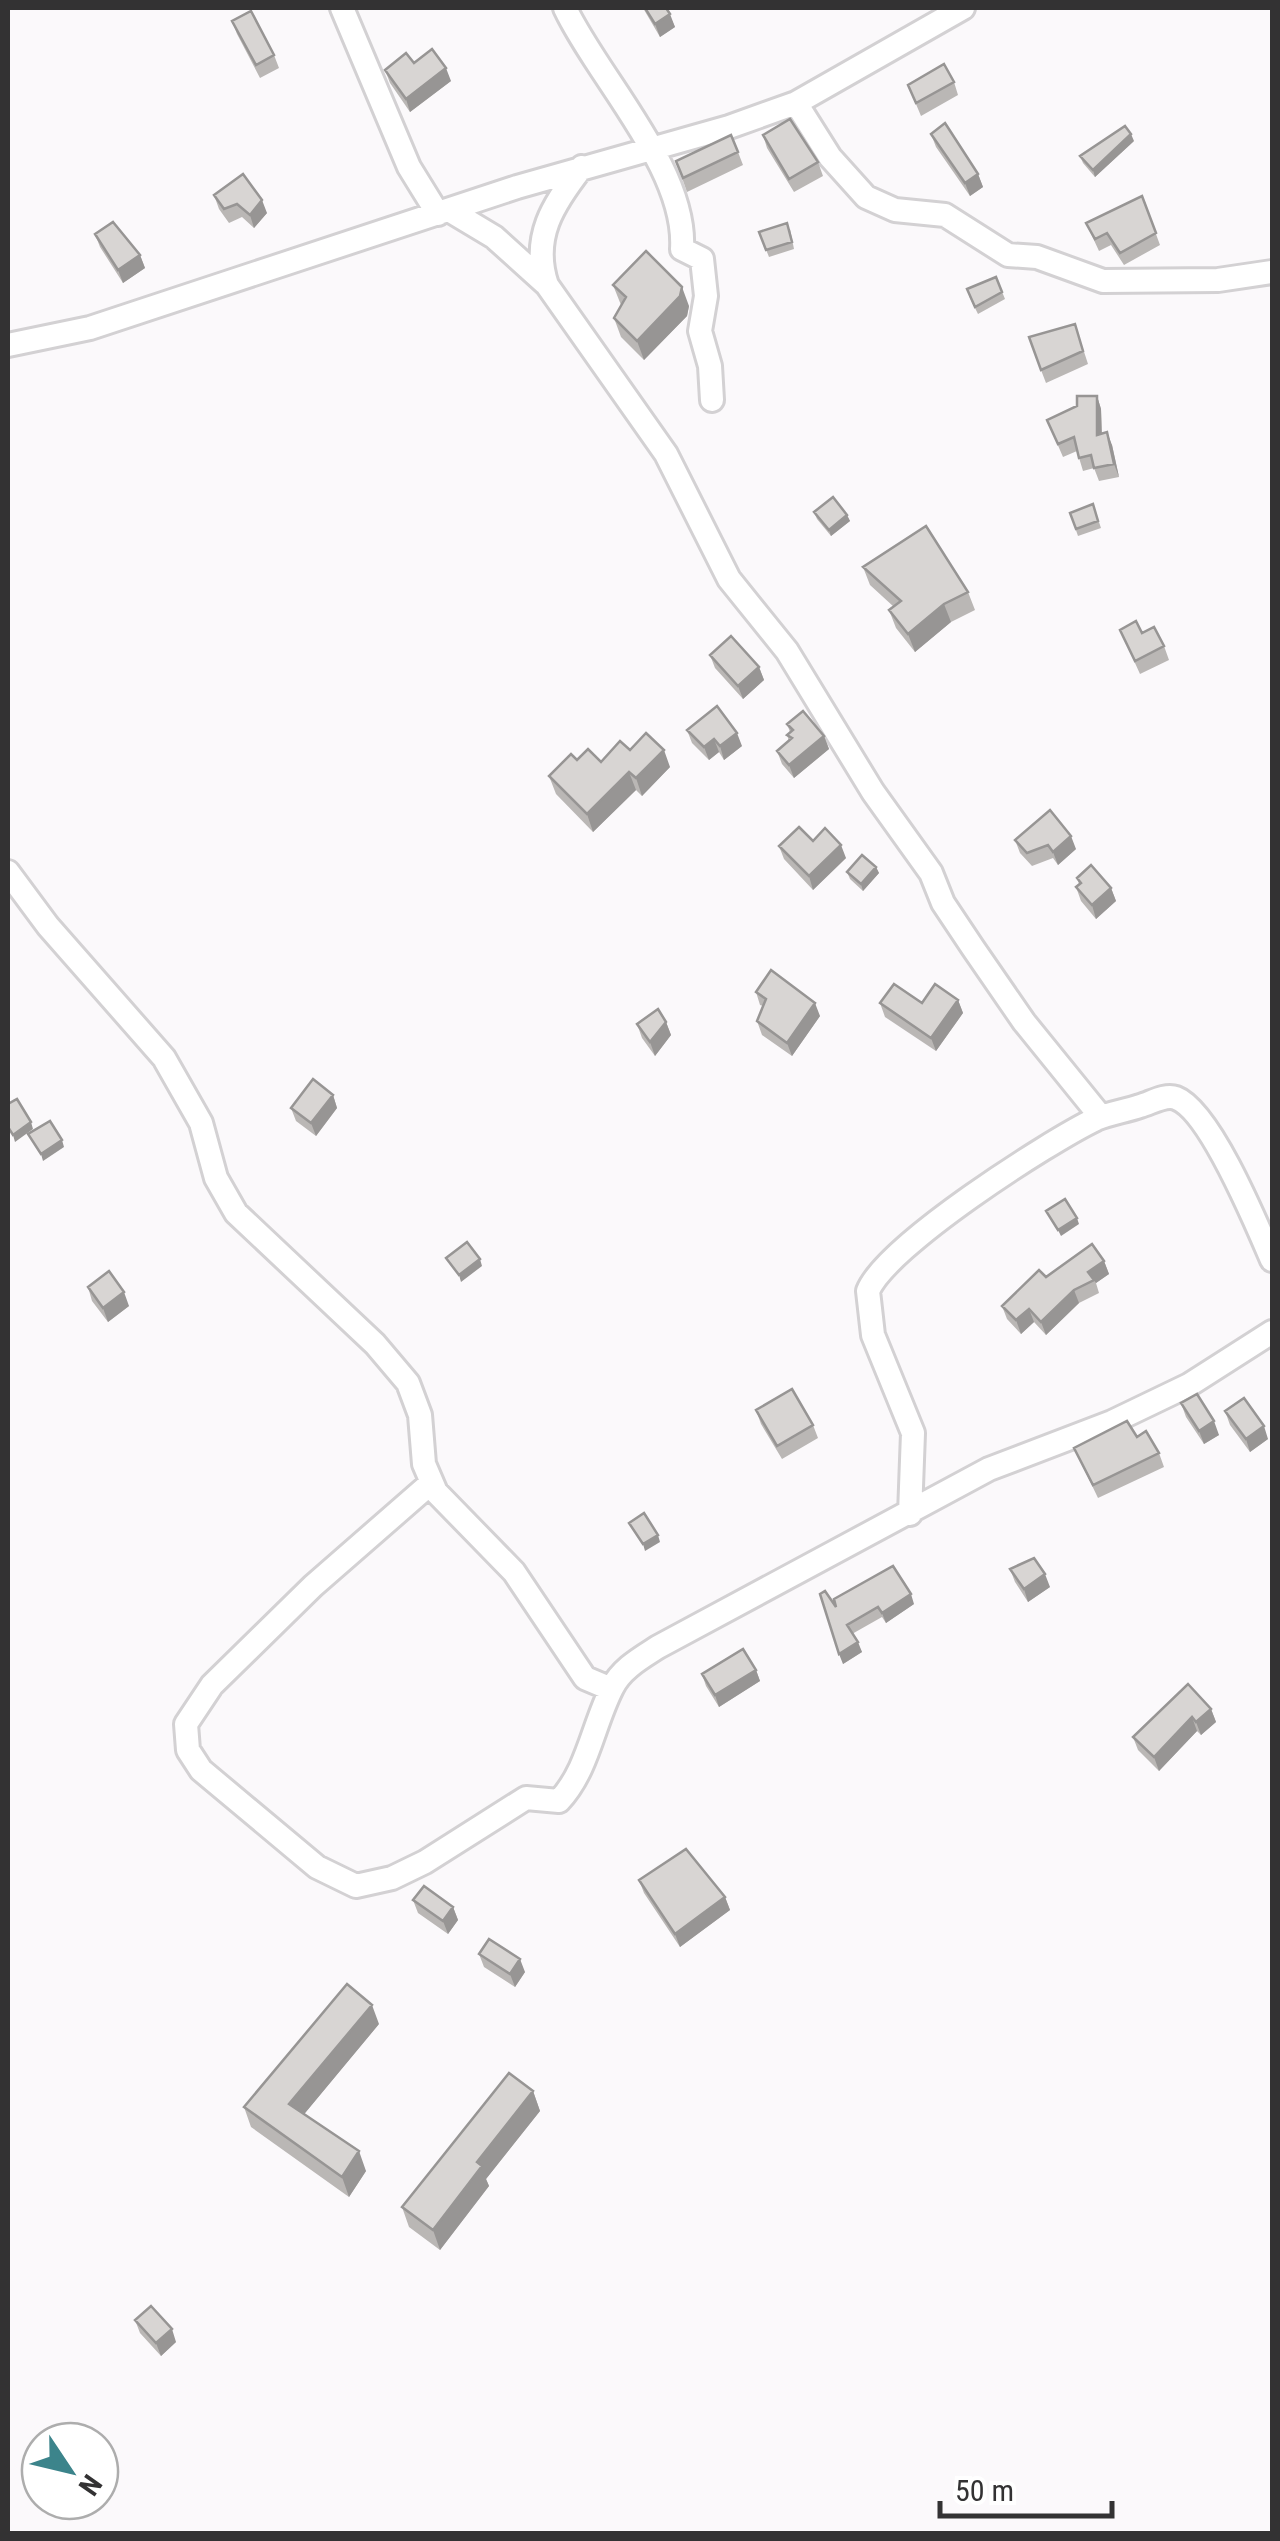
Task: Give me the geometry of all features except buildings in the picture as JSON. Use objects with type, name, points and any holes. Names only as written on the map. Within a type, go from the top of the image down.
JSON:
[{"type":"street","points":[[342,8],[409,166],[443,212],[494,238],[547,286],[666,454],[729,579],[787,651],[874,792],[931,873],[963,932],[1024,1022],[1100,1117]]},
{"type":"street","points":[[565,8],[650,146],[680,217],[682,249],[702,258],[706,296],[700,331],[710,366],[712,400]]},
{"type":"street","points":[[8,345],[90,328],[582,167],[729,127],[796,103],[963,8]]},
{"type":"street","points":[[796,103],[830,157],[866,197],[895,210],[945,215],[1008,255],[1037,257],[1103,281],[1218,280],[1272,272]]},
{"type":"street","points":[[547,286],[540,264],[544,228],[556,200],[582,167]]},
{"type":"street","points":[[8,872],[48,926],[158,1048],[201,1123],[216,1178],[236,1213],[375,1344],[408,1383],[420,1414],[431,1484],[514,1572],[585,1678],[612,1688]]},
{"type":"street","points":[[910,1514],[913,1433],[874,1335],[867,1303],[871,1282],[892,1256],[1056,1140],[1100,1117],[1169,1096],[1184,1102],[1204,1124],[1272,1260]]},
{"type":"street","points":[[431,1484],[313,1586],[212,1685],[186,1724],[188,1750],[201,1770],[326,1874],[356,1886],[372,1884],[425,1862],[526,1798],[559,1801],[599,1728],[612,1688],[632,1664],[686,1630],[989,1469],[1112,1422],[1189,1385],[1272,1332]]}]
